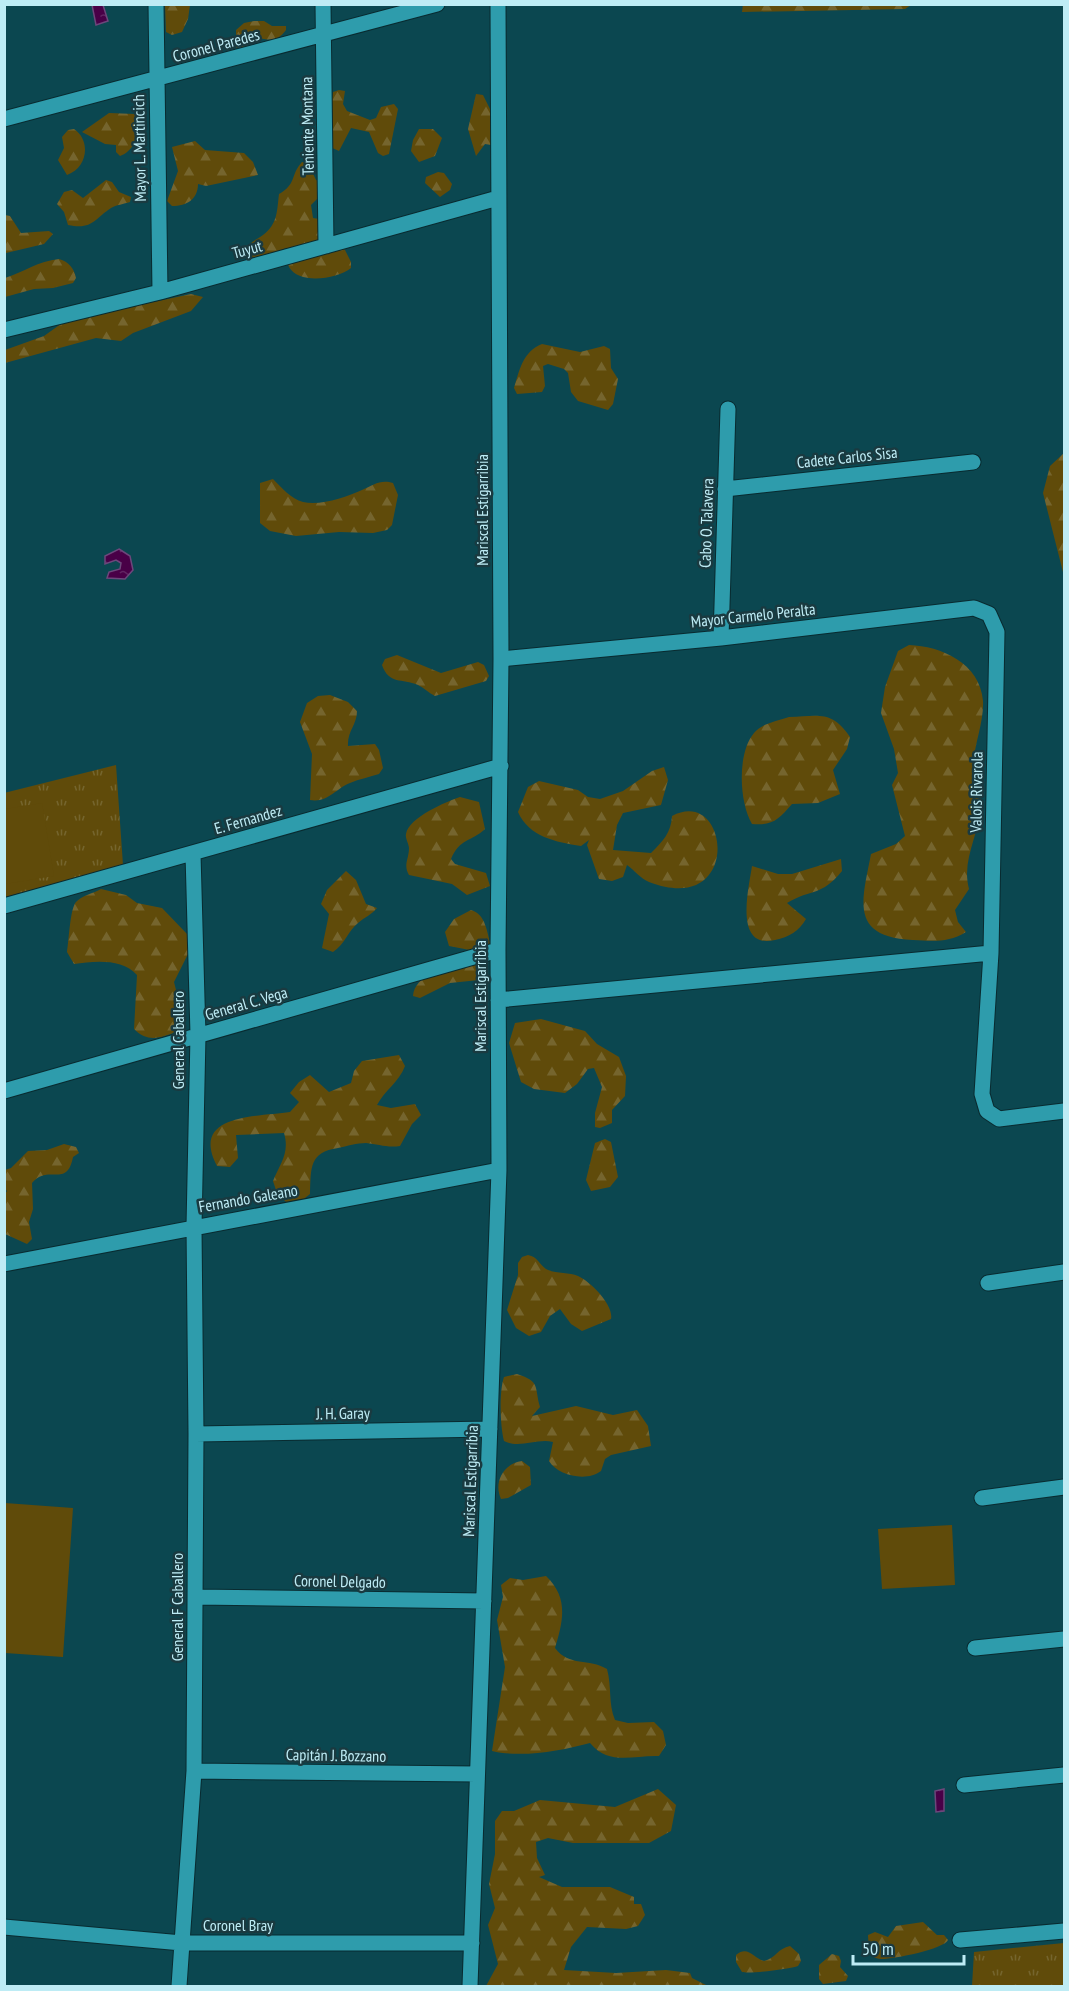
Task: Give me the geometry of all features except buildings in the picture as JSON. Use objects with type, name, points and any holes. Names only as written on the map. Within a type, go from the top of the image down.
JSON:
[{"type":"street","name":"Mayor L. Martincich","points":[[156,4],[160,292]]},
{"type":"street","name":"Teniente Montana","points":[[323,4],[326,246]]},
{"type":"street","name":"Coronel Paredes","points":[[4,119],[436,4]]},
{"type":"street","name":"Mariscal Estigarribia","points":[[470,1986],[499,1170],[498,950],[501,659],[498,4]]},
{"type":"street","name":"Tuyut","points":[[4,330],[160,292],[498,198]]},
{"type":"street","name":"Cabo O. Talavera","points":[[722,638],[728,409]]},
{"type":"street","name":"Cadete Carlos Sisa","points":[[725,489],[973,462]]},
{"type":"street","name":"Mayor Carmelo Peralta","points":[[501,659],[722,638],[974,608],[989,614],[997,632]]},
{"type":"street","name":"Valois Rivarola","points":[[997,632],[991,953],[982,1094],[987,1111],[999,1119],[1065,1111]]},
{"type":"street","name":"E. Fernandez","points":[[4,906],[501,766]]},
{"type":"street","name":"General Caballero","points":[[193,854],[198,1035],[194,1226]]},
{"type":"street","name":"General C. Vega","points":[[4,1090],[498,950]]},
{"type":"street","points":[[498,1000],[991,953]]},
{"type":"street","name":"Fernando Galeano","points":[[4,1264],[194,1226],[499,1170]]},
{"type":"street","name":"General F Caballero","points":[[179,1986],[194,1771],[196,1434],[194,1226]]},
{"type":"street","points":[[988,1283],[1065,1272]]},
{"type":"street","name":"J. H. Garay","points":[[196,1434],[490,1429]]},
{"type":"street","points":[[982,1498],[1065,1487]]},
{"type":"street","name":"Coronel Delgado","points":[[195,1597],[484,1601]]},
{"type":"street","points":[[975,1648],[1065,1639]]},
{"type":"street","name":"Capitán J. Bozzano","points":[[194,1771],[477,1774]]},
{"type":"street","points":[[964,1785],[1065,1775]]},
{"type":"street","name":"Coronel Bray","points":[[4,1927],[182,1943],[472,1942]]},
{"type":"street","points":[[960,1940],[1065,1931]]},
{"type":"green space","points":[[743,4],[911,5],[905,9],[742,12]]},
{"type":"green space","points":[[165,5],[190,5],[188,19],[182,32],[172,35],[166,32]]},
{"type":"green space","points":[[264,21],[272,26],[286,26],[286,30],[277,38],[270,40],[257,38],[246,46],[236,48],[236,30],[244,23]]},
{"type":"green space","points":[[345,91],[343,104],[347,111],[370,120],[376,118],[381,107],[394,104],[398,109],[389,154],[383,156],[378,153],[369,132],[351,128],[339,151],[328,146],[333,92]]},
{"type":"green space","points":[[476,94],[483,95],[491,111],[497,146],[485,144],[476,156],[468,129]]},
{"type":"green space","points":[[109,113],[135,114],[140,118],[140,129],[136,140],[125,154],[120,156],[116,152],[116,145],[105,144],[82,132]]},
{"type":"green space","points":[[74,129],[83,140],[85,154],[79,166],[67,175],[58,160],[64,148],[62,137],[68,130]]},
{"type":"green space","points":[[419,129],[433,129],[442,138],[435,156],[419,162],[411,151],[413,140]]},
{"type":"green space","points":[[195,141],[205,150],[244,153],[253,162],[258,175],[206,186],[198,184],[196,194],[191,201],[172,206],[167,201],[178,171],[172,147]]},
{"type":"green space","points":[[302,162],[308,163],[316,180],[322,182],[319,197],[311,205],[313,218],[319,219],[345,250],[351,262],[351,268],[337,275],[309,278],[294,273],[288,265],[286,248],[263,258],[249,257],[246,251],[251,243],[272,226],[279,194],[291,183]]},
{"type":"green space","points":[[438,172],[444,173],[452,184],[450,190],[440,197],[425,183],[426,177]]},
{"type":"green space","points":[[106,180],[112,182],[119,192],[131,197],[130,202],[111,208],[88,225],[68,225],[64,212],[57,204],[64,192],[72,190],[83,198]]},
{"type":"green space","points":[[5,215],[10,216],[21,233],[49,231],[53,234],[44,244],[6,253]]},
{"type":"green space","points":[[59,259],[72,268],[76,278],[73,283],[53,288],[34,289],[5,297],[5,278],[38,264]]},
{"type":"green space","points":[[191,294],[203,297],[191,311],[133,333],[121,341],[96,338],[5,363],[5,350],[44,336],[65,321]]},
{"type":"green space","points":[[542,344],[580,352],[604,346],[610,349],[611,368],[618,379],[613,404],[608,410],[578,401],[571,392],[568,373],[564,369],[548,364],[543,366],[545,386],[542,392],[517,394],[514,388],[523,362],[530,351]]},
{"type":"green space","points":[[1064,453],[1064,576],[1043,493],[1050,466]]},
{"type":"green space","points":[[273,479],[294,498],[310,503],[341,498],[381,482],[393,483],[398,495],[392,525],[387,530],[373,533],[339,532],[296,536],[270,531],[260,523],[260,483]]},
{"type":"green space","points":[[909,645],[934,649],[957,659],[975,676],[983,701],[973,769],[981,800],[980,815],[967,867],[969,889],[955,910],[958,922],[966,932],[940,941],[892,937],[878,932],[869,924],[863,901],[871,854],[896,844],[905,836],[892,785],[898,773],[894,749],[881,713],[885,687],[898,651]]},
{"type":"green space","points":[[397,655],[441,673],[478,662],[484,665],[489,676],[486,681],[435,696],[418,685],[388,676],[382,665],[385,659]]},
{"type":"green space","points":[[330,695],[348,702],[357,711],[348,746],[375,744],[379,750],[383,768],[379,774],[350,783],[327,798],[310,800],[312,754],[300,722],[307,703],[318,696]]},
{"type":"green space","points":[[824,716],[837,722],[850,737],[847,749],[833,770],[840,794],[818,803],[792,804],[770,823],[752,824],[742,791],[742,765],[748,742],[757,730],[789,717]]},
{"type":"green space","points":[[116,765],[123,865],[5,897],[4,793]]},
{"type":"green space","points":[[664,767],[668,780],[661,805],[623,813],[617,825],[613,850],[651,853],[666,836],[672,816],[692,811],[706,818],[715,833],[718,851],[713,869],[700,883],[679,888],[649,882],[627,865],[623,877],[612,881],[599,879],[587,845],[589,840],[581,846],[544,837],[529,827],[518,812],[528,787],[539,781],[578,790],[588,797],[600,799],[623,791],[652,771]]},
{"type":"green space","points":[[460,797],[479,802],[485,829],[458,847],[451,859],[455,864],[486,873],[490,886],[467,895],[452,884],[409,875],[406,868],[409,848],[406,836],[409,828],[429,811]]},
{"type":"green space","points":[[42,803],[54,876],[5,884],[5,809]]},
{"type":"green space","points":[[841,859],[842,871],[828,885],[787,903],[806,919],[797,930],[775,940],[762,941],[753,936],[748,927],[747,915],[752,866],[778,874],[792,874]]},
{"type":"green space","points":[[346,871],[356,880],[366,904],[377,908],[355,926],[333,952],[322,948],[329,914],[321,904],[327,890]]},
{"type":"green space","points":[[101,889],[126,895],[137,903],[162,908],[188,935],[191,948],[174,982],[183,1018],[178,1031],[155,1038],[139,1033],[134,1029],[137,975],[116,963],[74,964],[67,952],[71,918],[76,902]]},
{"type":"green space","points":[[471,910],[480,915],[483,920],[491,946],[480,952],[449,946],[445,932],[454,919]]},
{"type":"green space","points":[[462,964],[481,965],[485,977],[479,980],[450,983],[420,998],[413,996],[419,983],[431,974]]},
{"type":"green space","points":[[541,1019],[585,1031],[597,1044],[619,1057],[626,1076],[625,1096],[612,1110],[612,1123],[600,1128],[595,1127],[595,1113],[602,1087],[594,1068],[588,1069],[577,1084],[565,1093],[534,1089],[521,1082],[509,1043],[515,1023]]},
{"type":"green space","points":[[399,1055],[405,1066],[377,1105],[391,1108],[415,1104],[421,1115],[412,1124],[400,1146],[363,1143],[322,1153],[317,1157],[312,1169],[310,1194],[300,1202],[287,1203],[277,1193],[273,1181],[285,1152],[284,1133],[236,1135],[238,1158],[230,1167],[217,1166],[211,1149],[212,1136],[220,1127],[246,1117],[290,1112],[299,1102],[290,1093],[299,1082],[310,1075],[329,1092],[351,1083],[354,1071],[362,1061]]},
{"type":"green space","points":[[605,1139],[611,1142],[618,1177],[610,1187],[591,1191],[586,1180],[595,1143]]},
{"type":"green space","points":[[64,1144],[76,1147],[79,1153],[73,1157],[66,1172],[44,1175],[32,1183],[33,1209],[29,1222],[32,1239],[27,1244],[5,1234],[5,1194],[7,1191],[5,1189],[5,1170],[11,1168],[28,1151],[47,1150]]},
{"type":"green space","points":[[528,1255],[546,1269],[574,1275],[589,1283],[609,1307],[611,1319],[582,1331],[571,1324],[560,1309],[550,1316],[541,1332],[529,1336],[516,1328],[507,1310],[518,1275],[518,1263],[522,1257]]},
{"type":"green space","points":[[517,1374],[533,1382],[535,1386],[540,1407],[532,1416],[576,1406],[613,1415],[637,1410],[648,1426],[651,1446],[611,1455],[605,1459],[601,1471],[581,1477],[566,1474],[549,1461],[553,1442],[516,1444],[504,1441],[501,1409],[502,1383],[504,1377]]},
{"type":"green space","points":[[522,1461],[530,1467],[531,1485],[508,1498],[501,1499],[498,1486],[502,1474],[510,1465]]},
{"type":"green space","points":[[5,1503],[73,1508],[63,1657],[5,1653]]},
{"type":"green space","points":[[952,1525],[955,1585],[882,1589],[878,1529]]},
{"type":"green space","points":[[546,1576],[553,1584],[561,1601],[562,1619],[555,1648],[566,1658],[607,1669],[615,1720],[628,1723],[654,1722],[663,1731],[666,1745],[659,1756],[613,1757],[605,1755],[590,1743],[541,1753],[515,1754],[492,1751],[505,1667],[497,1620],[503,1597],[501,1585],[510,1578],[523,1580]]},
{"type":"green space","points":[[658,1789],[676,1805],[671,1831],[649,1843],[573,1843],[548,1838],[536,1842],[537,1858],[545,1875],[539,1877],[562,1887],[610,1887],[634,1897],[634,1904],[641,1904],[645,1915],[638,1926],[626,1929],[587,1927],[571,1947],[564,1970],[616,1973],[666,1970],[690,1973],[692,1978],[708,1986],[486,1986],[498,1964],[488,1925],[495,1908],[489,1884],[495,1854],[495,1821],[502,1811],[514,1811],[540,1800],[615,1807]]},
{"type":"green space","points":[[923,1922],[937,1935],[944,1935],[948,1940],[929,1950],[897,1957],[880,1959],[869,1954],[868,1935],[875,1932],[888,1937],[896,1926]]},
{"type":"green space","points":[[1064,1943],[1064,1986],[972,1986],[974,1952]]},
{"type":"green space","points":[[790,1946],[799,1954],[801,1961],[798,1966],[770,1971],[742,1972],[736,1962],[736,1955],[740,1952],[747,1952],[764,1961]]},
{"type":"green space","points":[[832,1954],[839,1956],[840,1967],[848,1976],[846,1981],[823,1984],[819,1979],[819,1965]]},
{"type":"water","points":[[92,5],[103,5],[108,21],[96,25]]},
{"type":"water","points":[[119,549],[130,556],[133,570],[125,579],[107,578],[109,572],[120,569],[121,563],[116,560],[105,564],[105,556]]},
{"type":"water","points":[[944,1789],[944,1811],[936,1812],[935,1791]]}]
